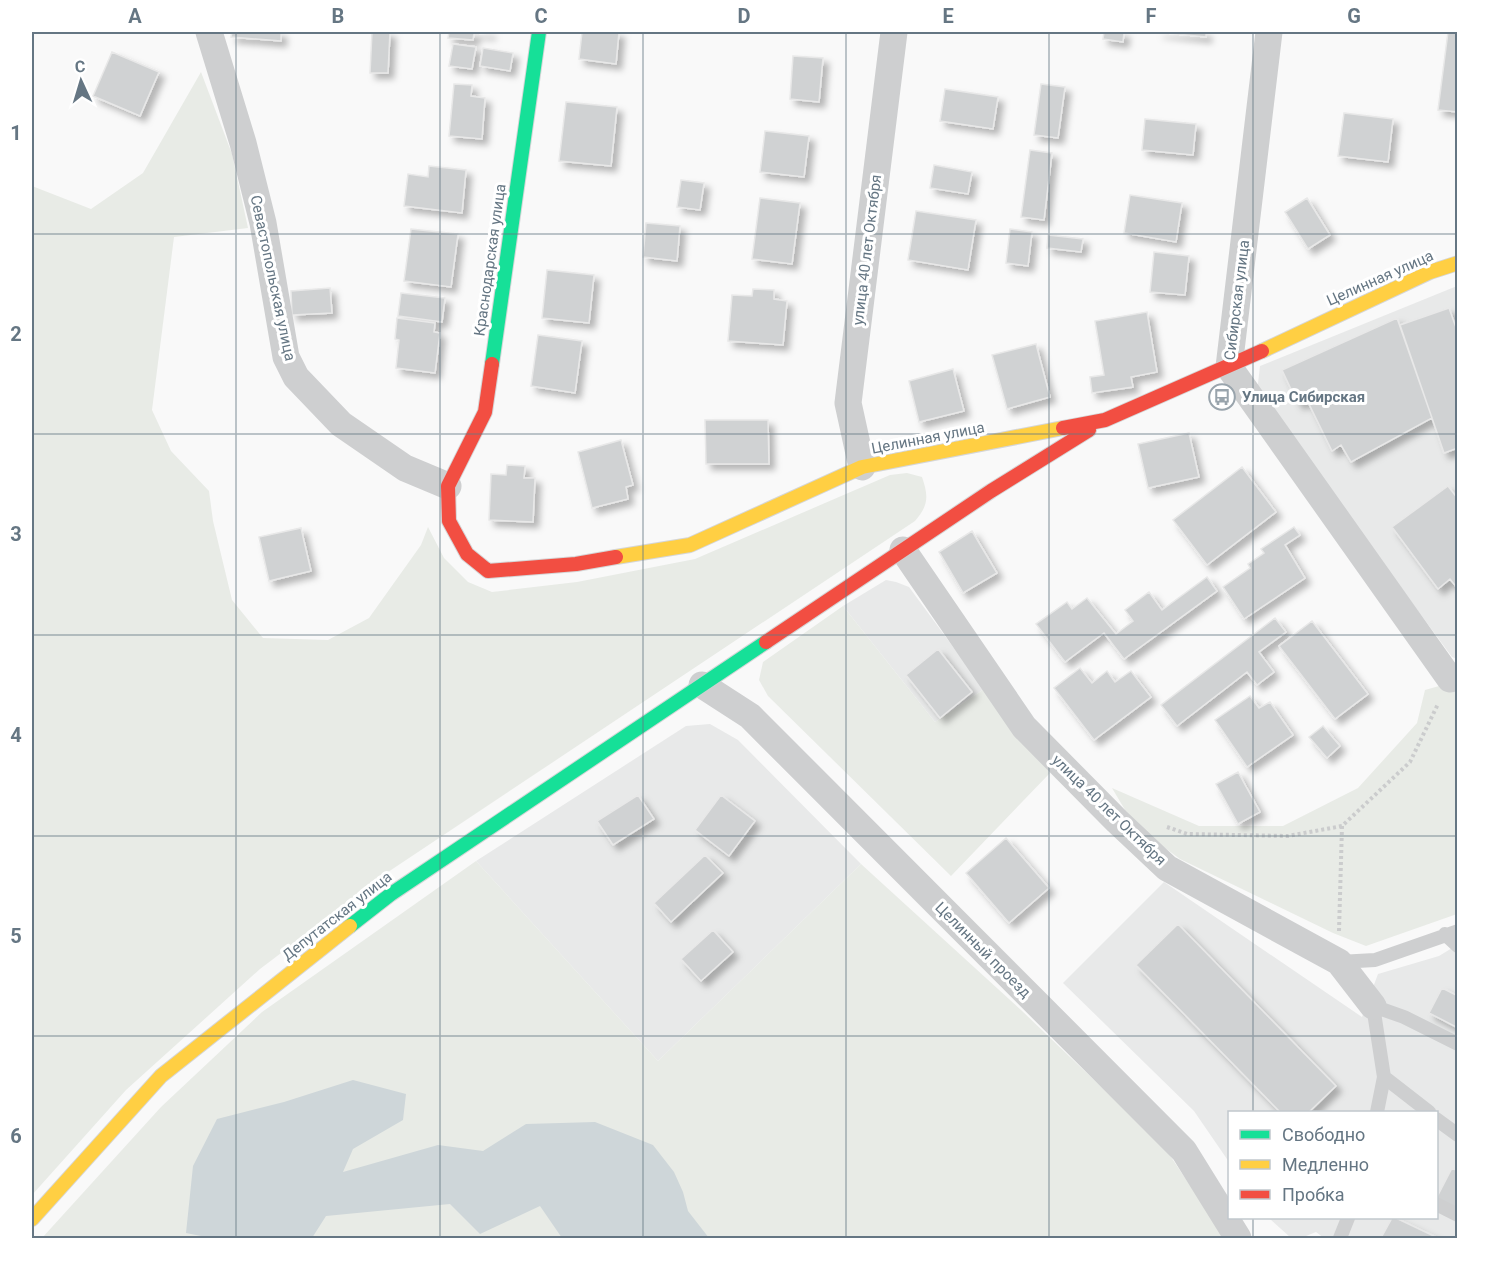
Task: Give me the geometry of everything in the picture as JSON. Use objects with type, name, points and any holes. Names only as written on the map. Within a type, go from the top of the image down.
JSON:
[{"type":"street","name":"Севастопольская улица","points":[[209,32],[243,143],[263,224],[286,357],[296,377],[341,424],[405,468],[448,486]]},
{"type":"street","name":"Краснодарская улица","points":[[448,486],[485,412],[539,32]]},
{"type":"street","name":"улица 40 лет Октября","points":[[862,467],[848,403],[894,32]]},
{"type":"street","name":"Сибирская улица","points":[[1269,32],[1229,367],[1454,677]]},
{"type":"street","name":"Целинная улица","points":[[448,486],[449,521],[467,554],[488,571],[576,564],[690,545],[862,467],[1105,420],[1229,367],[1430,272],[1458,263]]},
{"type":"street","name":"Депутатская улица","points":[[32,1219],[161,1076],[390,894],[991,491],[1105,420]]},
{"type":"street","name":"улица 40 лет Октября","points":[[903,550],[1024,727],[1118,821],[1167,867],[1339,962],[1373,1006]]},
{"type":"street","name":"Целинный проезд","points":[[702,685],[750,716],[1184,1150],[1238,1239]]},
{"type":"lane","points":[[1339,962],[1376,960],[1451,932],[1458,946]]},
{"type":"lane","points":[[1377,1111],[1384,1077],[1373,1006],[1404,1017],[1458,1044]]},
{"type":"lane","points":[[1384,1077],[1426,1111]]},
{"type":"lane","points":[[1438,1120],[1458,1135]]},
{"type":"lane","points":[[1438,1205],[1458,1215]]},
{"type":"lane","points":[[1340,1239],[1348,1219]]},
{"type":"path","points":[[1118,821],[1136,815],[1187,834],[1198,835],[1288,836],[1341,826],[1410,762],[1454,677]]},
{"type":"path","points":[[1339,962],[1341,826]]},
{"type":"shaded area","points":[[201,72],[232,154],[248,228],[174,237],[152,410],[171,451],[209,491],[213,521],[232,600],[263,638],[328,640],[369,618],[421,545],[428,527],[444,558],[468,582],[492,592],[577,582],[695,559],[890,475],[907,473],[922,477],[926,490],[926,501],[923,511],[915,521],[388,872],[260,969],[126,1090],[32,1195],[32,186],[91,209],[143,173]]},
{"type":"shaded area","points":[[1457,286],[1457,659],[1452,657],[1257,392],[1260,366]]},
{"type":"shaded area","points":[[886,580],[909,587],[984,689],[935,722],[843,606]]},
{"type":"shaded area","points":[[843,606],[935,722],[984,689],[1050,773],[951,876],[768,696],[759,680],[763,662]]},
{"type":"shaded area","points":[[1457,681],[1457,914],[1366,946],[1333,933],[1180,859],[1134,825],[1112,788],[1199,826],[1283,826],[1358,788],[1417,723],[1425,690]]},
{"type":"shaded area","points":[[710,724],[738,740],[861,864],[658,1061],[476,861],[686,726]]},
{"type":"shaded area","points":[[476,861],[658,1061],[861,864],[1021,1010],[1165,1148],[1225,1238],[42,1238],[161,1107],[262,1012]]},
{"type":"shaded area","points":[[1164,882],[1362,1017],[1378,974],[1439,956],[1457,945],[1457,1238],[1324,1238],[1316,1232],[1301,1238],[1291,1238],[1270,1219],[1438,1219],[1438,1111],[1228,1111],[1228,1161],[1194,1111],[1063,983]]},
{"type":"shaded area","points":[[353,1080],[406,1094],[403,1120],[353,1149],[343,1172],[438,1145],[483,1151],[526,1124],[595,1122],[653,1145],[674,1172],[688,1211],[709,1238],[562,1238],[540,1206],[480,1234],[450,1204],[326,1216],[312,1238],[211,1238],[186,1233],[193,1166],[217,1119],[284,1102]]},
{"type":"building","points":[[232,32],[281,32],[281,41],[231,37]]},
{"type":"building","points":[[372,32],[390,32],[388,73],[370,73]]},
{"type":"building","points":[[449,32],[490,32],[490,34],[474,33],[473,40],[448,38]]},
{"type":"building","points":[[582,32],[619,32],[616,64],[579,59]]},
{"type":"building","points":[[1104,32],[1124,32],[1123,42],[1103,39]]},
{"type":"building","points":[[1157,32],[1206,32],[1206,37]]},
{"type":"building","points":[[1448,32],[1458,33],[1458,112],[1438,110]]},
{"type":"building","points":[[453,44],[476,47],[472,69],[449,66]]},
{"type":"building","points":[[483,48],[513,53],[510,71],[480,66]]},
{"type":"building","points":[[112,52],[159,72],[140,116],[93,96]]},
{"type":"building","points":[[793,56],[823,58],[819,102],[790,99]]},
{"type":"building","points":[[454,84],[472,85],[471,96],[485,98],[482,139],[449,136]]},
{"type":"building","points":[[1041,84],[1065,87],[1058,138],[1034,135]]},
{"type":"building","points":[[945,89],[998,97],[993,129],[940,121]]},
{"type":"building","points":[[566,102],[617,107],[611,166],[559,161]]},
{"type":"building","points":[[1344,113],[1393,119],[1388,162],[1338,156]]},
{"type":"building","points":[[1145,119],[1196,124],[1193,155],[1142,150]]},
{"type":"building","points":[[765,131],[809,136],[804,177],[760,172]]},
{"type":"building","points":[[1030,150],[1052,153],[1044,220],[1021,217]]},
{"type":"building","points":[[934,165],[972,172],[968,194],[930,188]]},
{"type":"building","points":[[429,166],[466,170],[462,213],[404,206],[408,174],[428,177]]},
{"type":"building","points":[[681,180],[704,183],[700,210],[677,207]]},
{"type":"building","points":[[1130,195],[1182,203],[1176,242],[1124,233]]},
{"type":"building","points":[[760,198],[800,203],[792,264],[752,259]]},
{"type":"building","points":[[1307,198],[1330,235],[1308,249],[1285,212]]},
{"type":"building","points":[[916,211],[976,220],[968,270],[908,260]]},
{"type":"building","points":[[646,223],[680,226],[677,261],[643,257]]},
{"type":"building","points":[[411,229],[458,234],[451,287],[404,281]]},
{"type":"building","points":[[1010,229],[1032,232],[1028,266],[1006,263]]},
{"type":"building","points":[[1048,235],[1083,239],[1081,252],[1047,248]]},
{"type":"building","points":[[1154,252],[1189,256],[1185,295],[1150,292]]},
{"type":"building","points":[[547,270],[594,275],[589,323],[542,318]]},
{"type":"building","points":[[330,288],[332,313],[292,315],[291,291]]},
{"type":"building","points":[[753,289],[774,290],[774,299],[787,301],[783,345],[728,341],[732,295],[752,296]]},
{"type":"building","points":[[401,293],[445,298],[442,322],[398,316]]},
{"type":"building","points":[[1449,308],[1458,333],[1458,448],[1444,453],[1400,325]]},
{"type":"building","points":[[1147,312],[1157,372],[1131,377],[1133,387],[1092,393],[1090,377],[1104,375],[1095,321]]},
{"type":"building","points":[[397,318],[435,323],[434,332],[440,333],[435,373],[396,368],[399,340],[395,339]]},
{"type":"building","points":[[1397,318],[1432,418],[1351,462],[1341,445],[1332,451],[1307,400],[1298,404],[1282,370]]},
{"type":"building","points":[[538,335],[582,341],[575,393],[531,386]]},
{"type":"building","points":[[1036,344],[1050,397],[1007,409],[992,355]]},
{"type":"building","points":[[953,369],[964,411],[919,422],[909,381]]},
{"type":"building","points":[[705,420],[768,420],[769,464],[706,464]]},
{"type":"building","points":[[1189,433],[1199,477],[1148,488],[1138,444]]},
{"type":"building","points":[[621,440],[633,485],[626,487],[628,499],[592,508],[578,452]]},
{"type":"building","points":[[507,465],[525,466],[524,478],[535,478],[533,522],[489,520],[491,474],[506,475]]},
{"type":"building","points":[[1242,467],[1276,512],[1207,565],[1173,520]]},
{"type":"building","points":[[1448,486],[1458,499],[1458,589],[1450,579],[1438,589],[1392,527]]},
{"type":"building","points":[[1294,527],[1300,535],[1285,545],[1305,578],[1244,619],[1223,587],[1250,568],[1248,564],[1264,553],[1261,549]]},
{"type":"building","points":[[301,528],[311,571],[269,581],[259,537]]},
{"type":"building","points":[[972,531],[997,573],[963,593],[939,552]]},
{"type":"building","points":[[1207,577],[1217,591],[1124,659],[1104,633],[1065,662],[1036,624],[1067,602],[1072,609],[1087,598],[1116,634],[1133,621],[1125,610],[1149,592],[1162,610]]},
{"type":"building","points":[[1275,618],[1286,632],[1259,652],[1274,672],[1257,685],[1247,672],[1177,726],[1161,705]]},
{"type":"building","points":[[1312,621],[1368,694],[1335,719],[1279,646]]},
{"type":"building","points":[[938,649],[972,692],[940,718],[906,675]]},
{"type":"building","points":[[1080,668],[1092,683],[1107,671],[1115,682],[1131,671],[1151,697],[1094,740],[1054,688]]},
{"type":"building","points":[[1250,696],[1259,708],[1270,702],[1293,735],[1247,767],[1215,720]]},
{"type":"building","points":[[1323,726],[1340,746],[1327,758],[1309,737]]},
{"type":"building","points":[[1238,772],[1260,812],[1238,824],[1216,784]]},
{"type":"building","points":[[638,795],[654,819],[613,845],[597,821]]},
{"type":"building","points":[[721,795],[755,821],[729,856],[695,830]]},
{"type":"building","points":[[1006,838],[1049,888],[1009,923],[966,873]]},
{"type":"building","points":[[705,855],[723,873],[671,922],[654,903]]},
{"type":"building","points":[[1178,924],[1336,1086],[1310,1111],[1279,1111],[1136,965]]},
{"type":"building","points":[[713,930],[733,952],[701,981],[681,959]]},
{"type":"building","points":[[1442,988],[1458,996],[1458,1028],[1429,1013]]},
{"type":"building","points":[[1452,1168],[1458,1171],[1458,1212],[1438,1200],[1438,1195]]},
{"type":"building","points":[[1391,1219],[1398,1219],[1438,1238],[1381,1238]]},
{"type":"traffic: fast","points":[[492,364],[539,32]]},
{"type":"traffic: fast","points":[[350,926],[391,894],[766,642]]},
{"type":"traffic: slow","points":[[1262,351],[1430,272],[1458,263]]},
{"type":"traffic: slow","points":[[616,557],[690,545],[862,467],[1063,428]]},
{"type":"traffic: slow","points":[[32,1219],[161,1076],[350,926]]},
{"type":"traffic: jam","points":[[1063,428],[1105,420],[1262,351]]},
{"type":"traffic: jam","points":[[492,364],[485,412],[448,486],[449,521],[467,554],[488,571],[576,564],[616,557]]},
{"type":"traffic: jam","points":[[766,642],[991,491],[1089,430]]},
{"type":"place","name":"Улица Сибирская","points":[[1222,397]]}]
